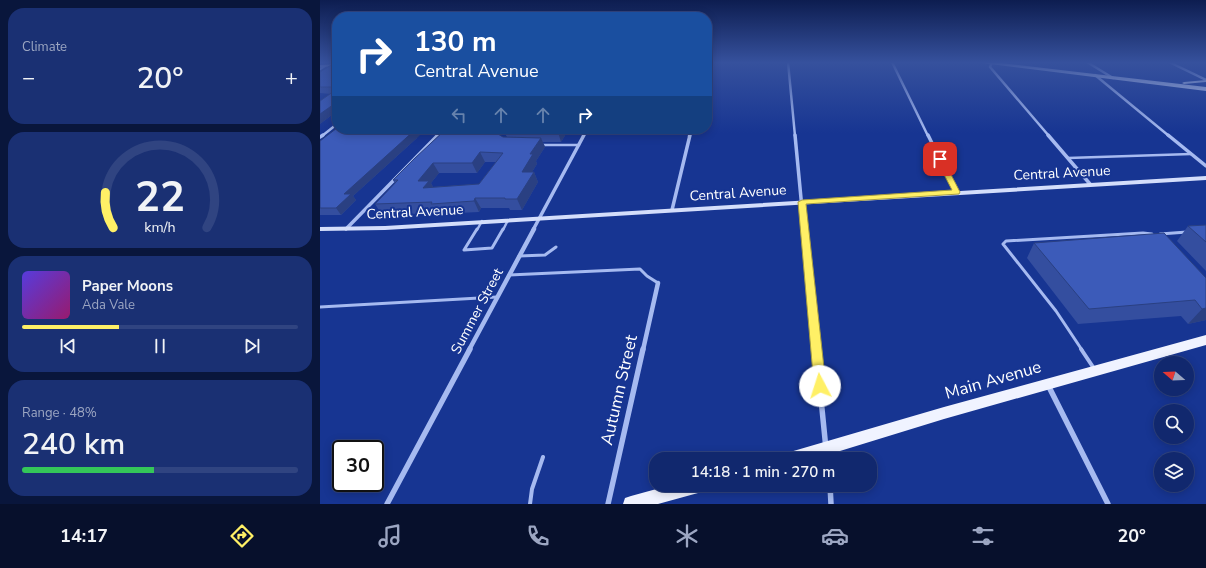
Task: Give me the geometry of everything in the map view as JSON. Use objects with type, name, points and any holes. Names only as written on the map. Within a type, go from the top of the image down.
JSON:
[{"type":"main road","points":[[1167,86],[1206,92]]},
{"type":"main road","points":[[1179,86],[1206,89]]},
{"type":"main road","name":"Central Avenue","points":[[320,229],[346,229],[508,220],[1206,178]]},
{"type":"main road","name":"Main Avenue","points":[[832,452],[944,413],[1206,340]]},
{"type":"main road","points":[[631,504],[673,492]]},
{"type":"street","points":[[790,86],[826,452]]},
{"type":"street","points":[[904,86],[956,192]]},
{"type":"street","points":[[1006,86],[1090,184]]},
{"type":"street","points":[[1109,86],[1206,166]]},
{"type":"street","points":[[320,137],[332,128]]},
{"type":"street","points":[[346,229],[438,134]]},
{"type":"street","name":"Summer Street","points":[[387,504],[584,134]]},
{"type":"street","points":[[672,210],[689,134]]},
{"type":"street","name":"Autumn Street","points":[[608,504],[658,282]]},
{"type":"street","points":[[1048,384],[1108,504]]},
{"type":"street","points":[[831,492],[832,504]]},
{"type":"lane","points":[[539,145],[579,145]]},
{"type":"lane","points":[[1068,158],[1191,154]]},
{"type":"lane","points":[[482,221],[464,250],[492,248],[508,220]]},
{"type":"lane","points":[[1096,371],[1056,311],[1003,244],[1006,241],[1143,233],[1153,234],[1191,232]]},
{"type":"lane","points":[[1153,234],[1156,238]]},
{"type":"lane","points":[[519,256],[545,255],[556,247]]},
{"type":"lane","points":[[509,275],[640,269],[647,276],[658,282]]},
{"type":"lane","points":[[320,307],[497,297]]},
{"type":"lane","points":[[530,504],[532,489],[543,456]]},
{"type":"building","points":[[320,86],[332,86],[332,87],[320,87]]},
{"type":"building","points":[[332,93],[332,106],[320,114],[320,101]]},
{"type":"building","points":[[332,132],[332,134],[410,134],[344,194],[351,194],[336,208],[320,208],[320,141]]},
{"type":"building","points":[[441,134],[498,134],[503,137],[541,138],[530,154],[533,154],[522,172],[534,172],[517,199],[475,198],[474,201],[431,204],[432,202],[375,204],[398,180],[393,180]],"holes":[[[480,152],[503,153],[479,184],[423,188],[429,181],[418,181],[433,163],[472,163]]]},
{"type":"building","points":[[1206,225],[1206,242],[1188,226]]},
{"type":"building","points":[[1164,233],[1206,278],[1206,308],[1202,309],[1195,300],[1089,309],[1034,243]]},
{"type":"route","points":[[820,386],[802,202],[956,192],[940,159]]}]
